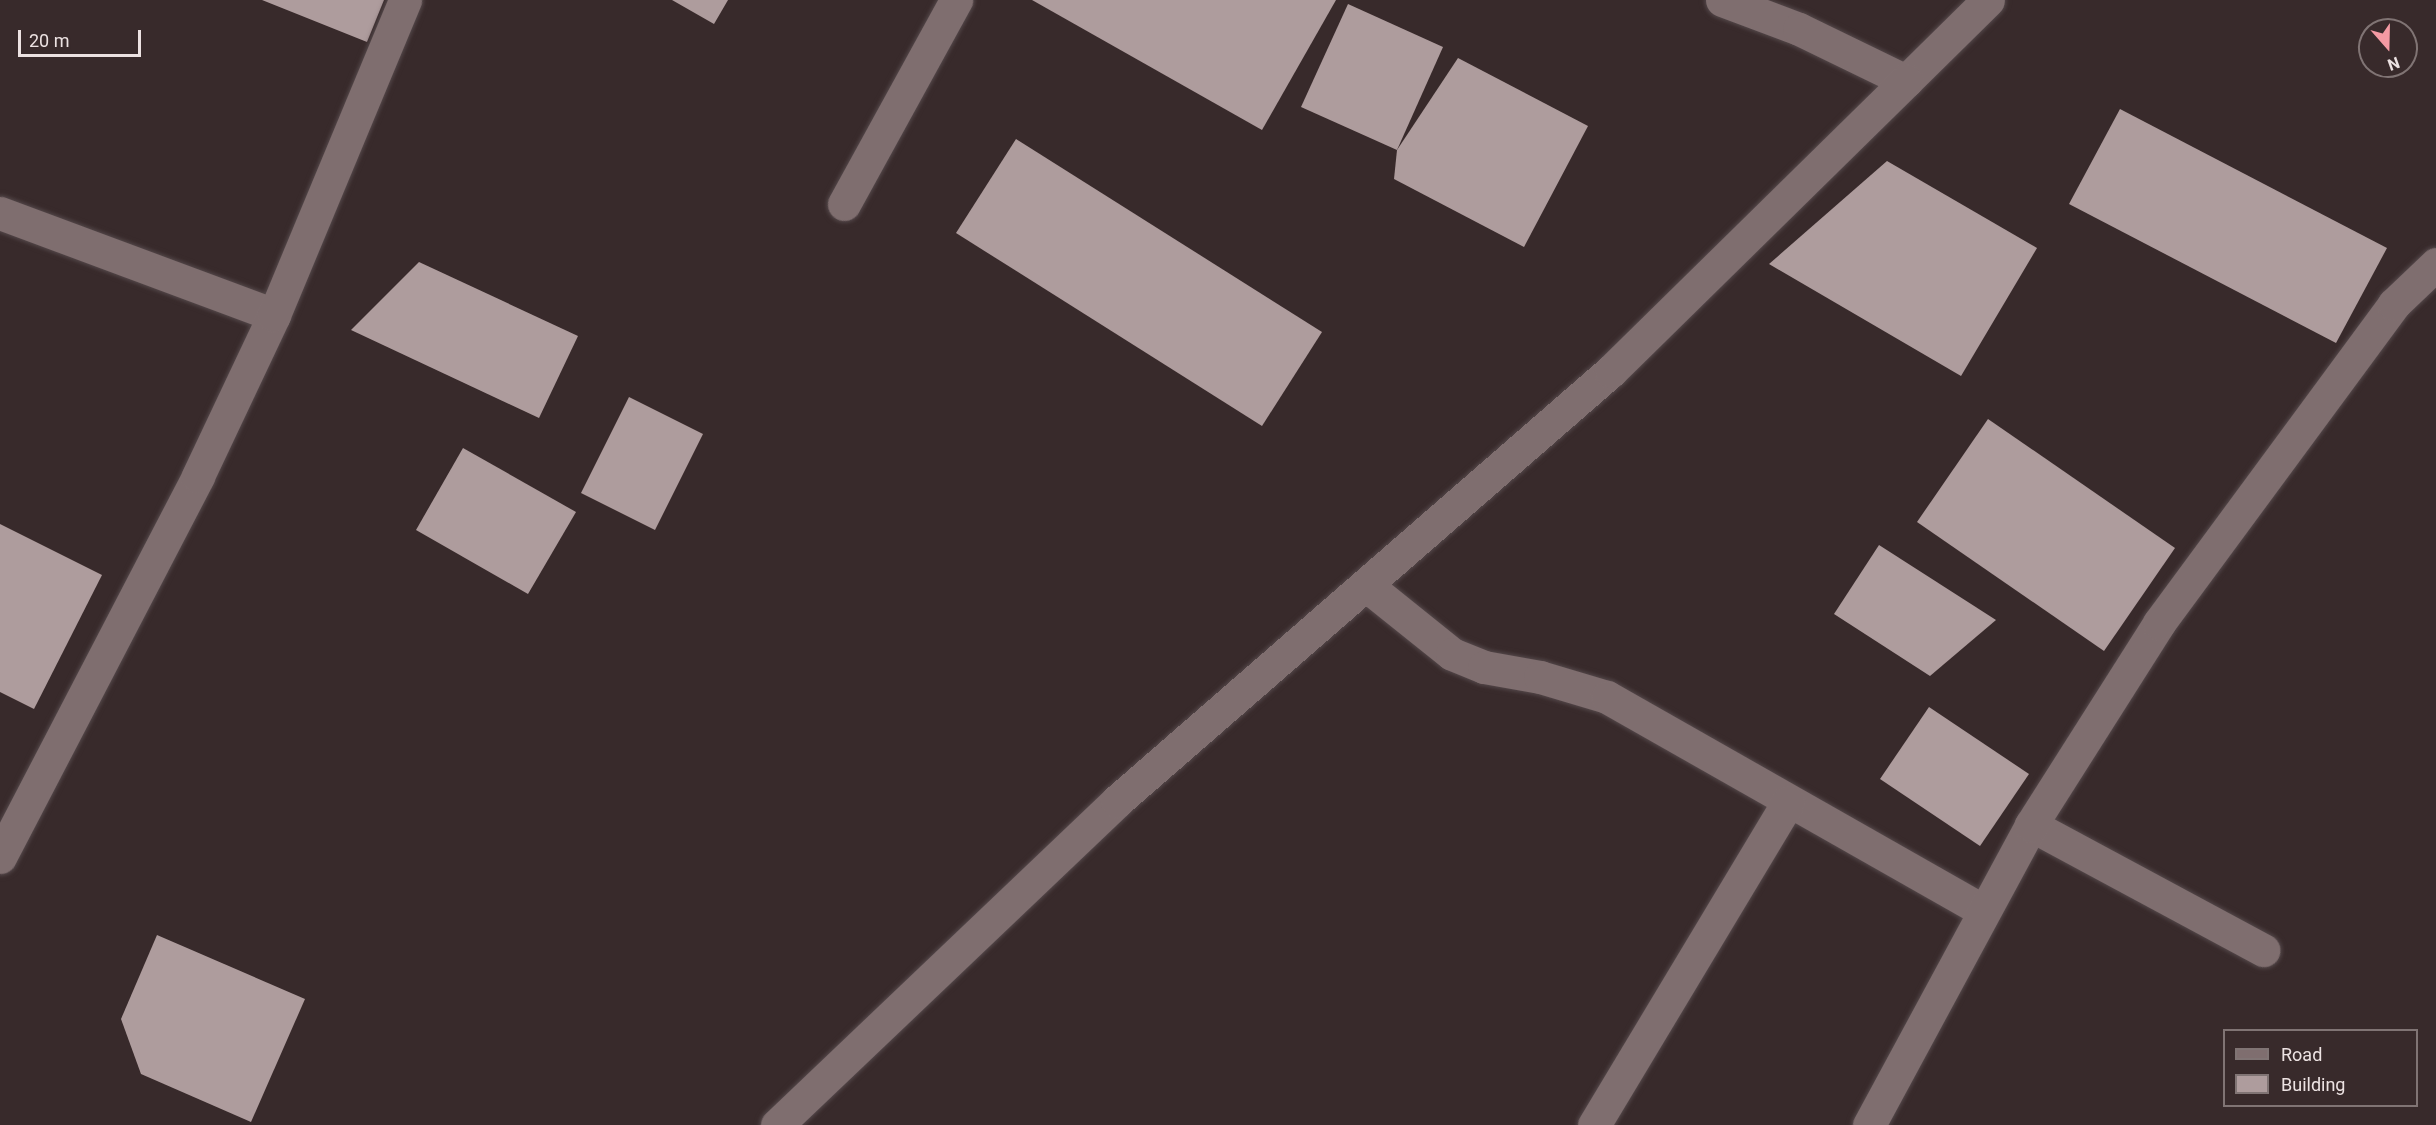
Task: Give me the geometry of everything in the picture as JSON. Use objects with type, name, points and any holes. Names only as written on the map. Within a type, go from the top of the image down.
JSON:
[{"type":"street","points":[[0,857],[198,476],[274,315],[405,0]]},
{"type":"street","points":[[844,204],[956,0]]},
{"type":"street","points":[[1722,0],[1799,29],[1906,81]]},
{"type":"street","points":[[777,1125],[1117,801],[1611,371],[1988,0]]},
{"type":"street","points":[[0,213],[274,315]]},
{"type":"street","points":[[1869,1125],[2031,825],[2159,623],[2394,304],[2436,264]]},
{"type":"street","points":[[1366,585],[1452,654],[1484,667],[1540,677],[1606,697],[1983,911]]},
{"type":"street","points":[[1594,1125],[1788,802]]},
{"type":"street","points":[[2031,825],[2263,950]]},
{"type":"building","points":[[262,0],[384,0],[367,42]]},
{"type":"building","points":[[672,0],[728,0],[714,24]]},
{"type":"building","points":[[1032,0],[1336,0],[1262,130]]},
{"type":"building","points":[[1348,4],[1443,47],[1397,150],[1301,107]]},
{"type":"building","points":[[1458,58],[1588,126],[1524,247],[1394,179],[1397,150]]},
{"type":"building","points":[[2120,109],[2387,248],[2336,343],[2069,204]]},
{"type":"building","points":[[1016,139],[1322,332],[1262,426],[956,233]]},
{"type":"building","points":[[1887,161],[2037,248],[1961,376],[1769,264]]},
{"type":"building","points":[[419,262],[578,336],[539,418],[351,330]]},
{"type":"building","points":[[629,397],[703,434],[655,530],[581,493]]},
{"type":"building","points":[[1988,419],[2175,548],[2104,651],[1917,522]]},
{"type":"building","points":[[463,448],[576,512],[528,594],[416,530]]},
{"type":"building","points":[[0,524],[102,575],[34,709],[0,692]]},
{"type":"building","points":[[1879,545],[1996,620],[1930,676],[1834,614]]},
{"type":"building","points":[[1929,707],[2029,774],[1980,846],[1880,779]]},
{"type":"building","points":[[157,935],[305,999],[251,1122],[141,1074],[121,1019]]}]
